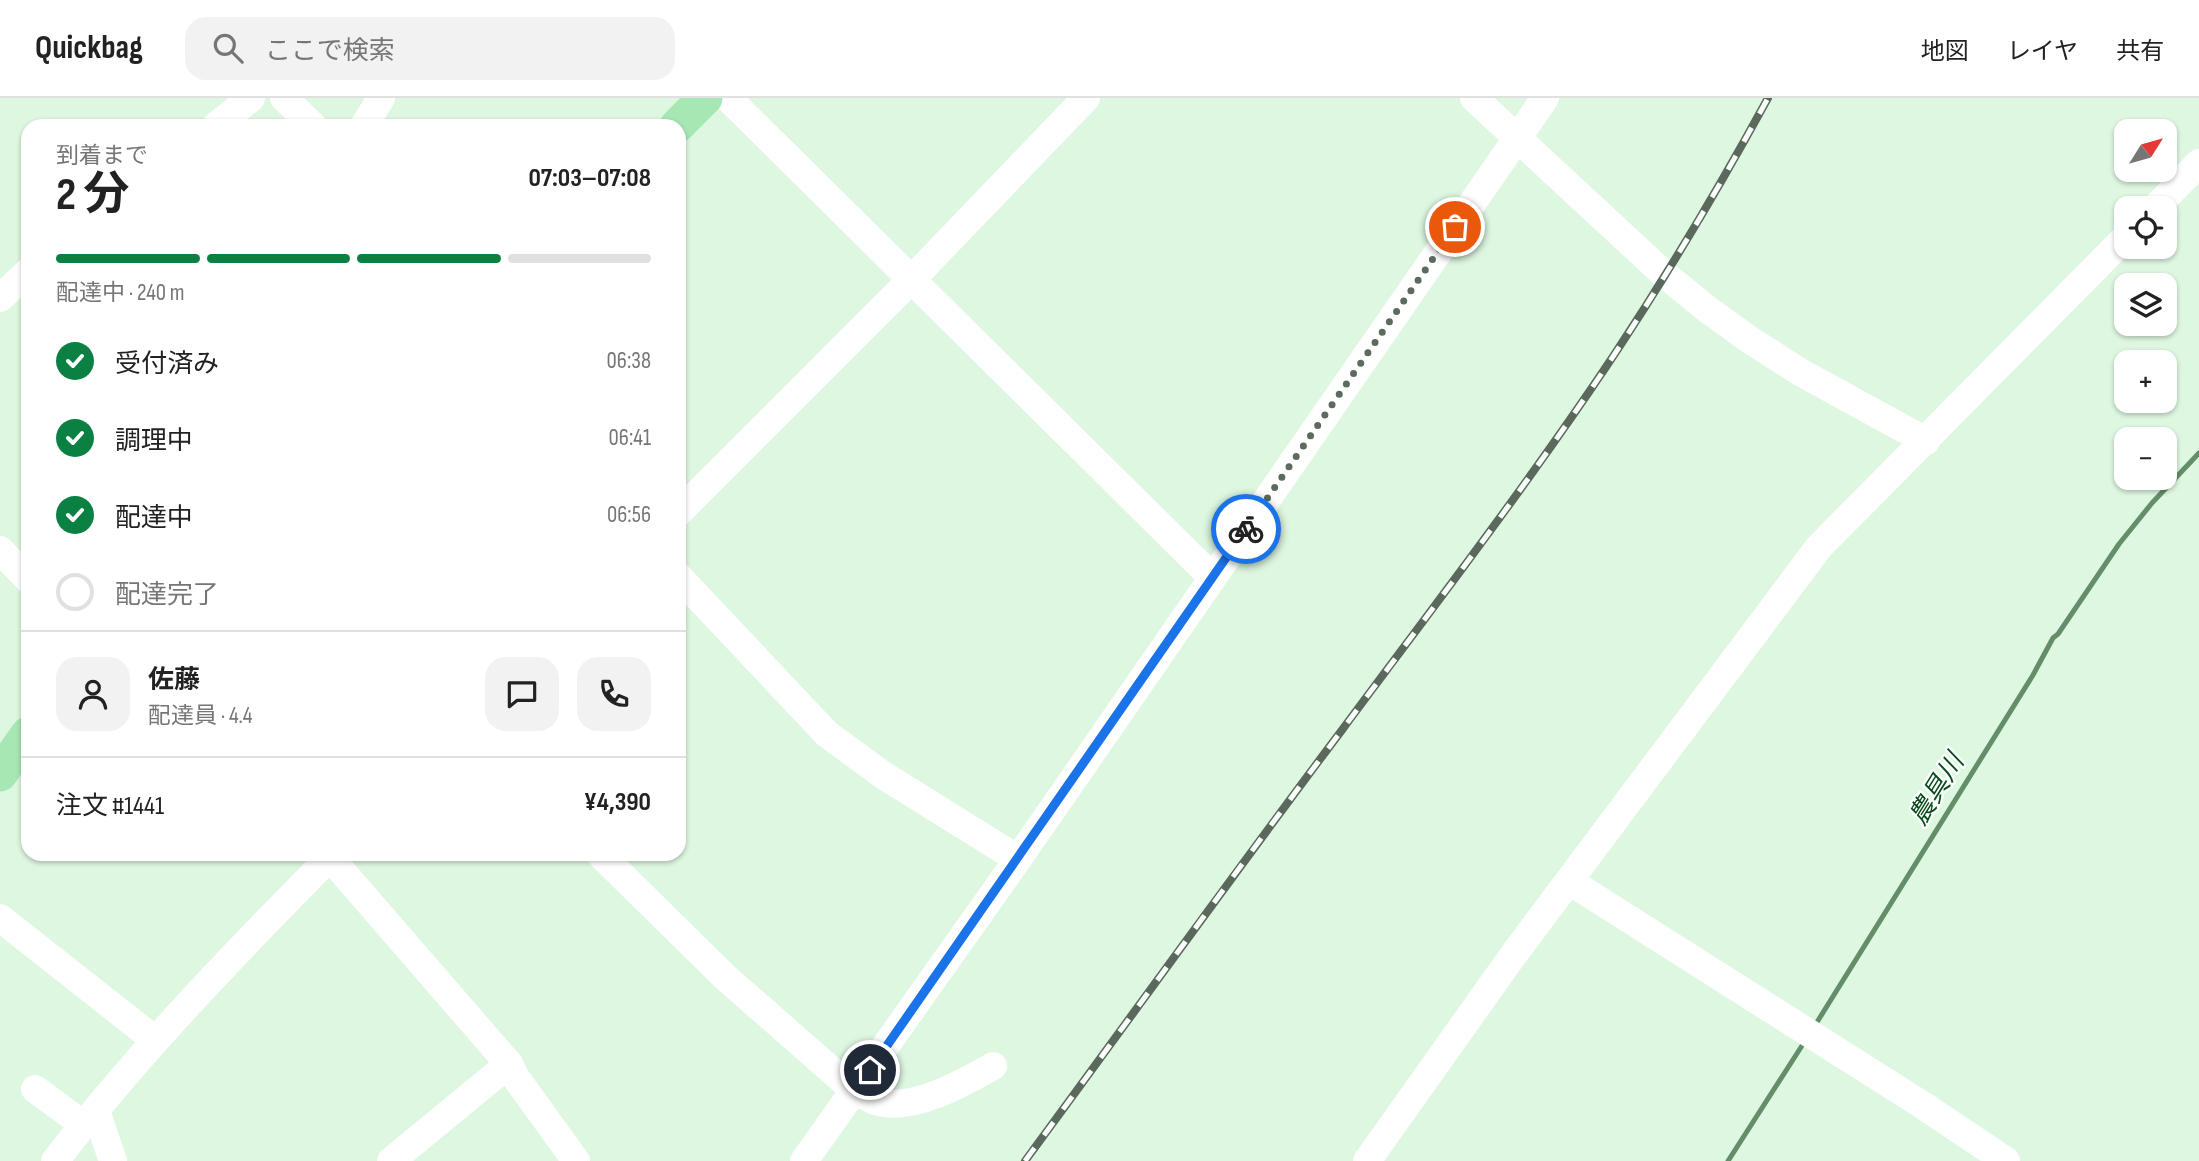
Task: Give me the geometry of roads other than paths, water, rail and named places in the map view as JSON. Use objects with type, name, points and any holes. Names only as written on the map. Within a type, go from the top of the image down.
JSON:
[{"type":"main road","points":[[684,119],[705,98]]},
{"type":"street","points":[[225,119],[251,98]]},
{"type":"street","points":[[284,98],[306,119]]},
{"type":"street","points":[[368,119],[381,98]]},
{"type":"street","points":[[728,98],[1212,577]]},
{"type":"street","points":[[686,505],[912,279],[1086,98]]},
{"type":"street","points":[[1474,98],[1664,274],[1707,309],[1800,372],[1926,441]]},
{"type":"street","points":[[804,1161],[1018,859],[1545,98]]},
{"type":"street","points":[[2167,196],[2199,163]]},
{"type":"street","points":[[1367,1161],[1514,954],[1819,547],[2114,249]]},
{"type":"street","points":[[0,299],[21,279]]},
{"type":"street","points":[[0,550],[21,572]]},
{"type":"street","points":[[686,584],[827,734],[883,775],[1018,859]]},
{"type":"street","points":[[55,1161],[155,1040],[239,948],[324,861]]},
{"type":"street","points":[[335,861],[509,1064],[516,1078],[576,1161]]},
{"type":"street","points":[[607,861],[725,977],[855,1091],[876,1101],[898,1104],[957,1087],[993,1066]]},
{"type":"street","points":[[1569,881],[2006,1161]]},
{"type":"street","points":[[0,918],[155,1040]]},
{"type":"street","points":[[391,1161],[509,1064]]},
{"type":"street","points":[[35,1088],[90,1118],[113,1161]]},
{"type":"waterway","name":"農具川","points":[[1814,1027],[2033,675],[2053,638],[2119,544],[2152,503],[2199,453]]},
{"type":"waterway","name":"農具川","points":[[1728,1161],[1805,1041]]},
{"type":"railway","points":[[1025,1161],[1548,451],[1674,260],[1768,98]]}]
